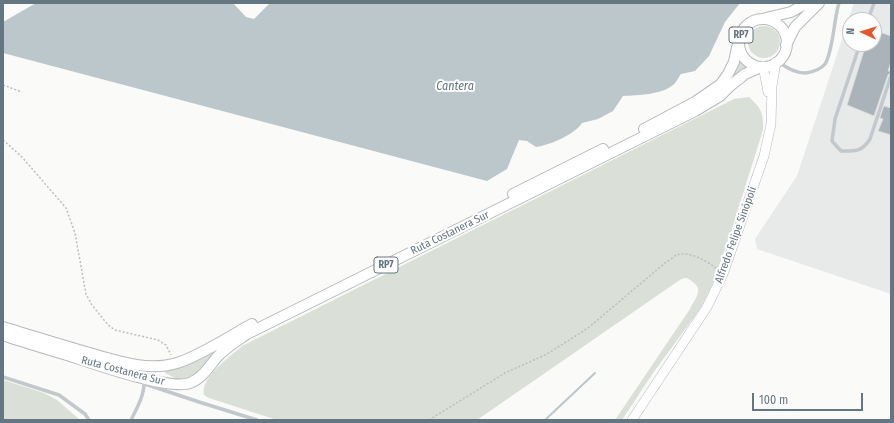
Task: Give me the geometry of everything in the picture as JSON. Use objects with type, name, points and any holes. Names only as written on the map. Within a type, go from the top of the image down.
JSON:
[{"type":"main road","name":"Ruta Costanera Sur","points":[[3,327],[113,360],[145,366],[162,366],[190,358],[269,314],[642,130],[695,102],[721,84],[728,74],[734,62],[742,30],[747,24],[754,20],[775,17],[791,12],[806,3]]},
{"type":"main road","points":[[777,62],[785,51],[786,44],[795,27],[818,3]]},
{"type":"main road","name":"RP7","points":[[762,18],[777,23],[786,36],[786,44]]},
{"type":"main road","name":"RP7","points":[[739,38],[741,53],[752,64],[762,67]]},
{"type":"main road","name":"Ruta Costanera Sur","points":[[3,335],[145,381],[181,385],[195,381],[202,376],[223,352],[247,334],[695,111],[720,96],[745,74],[777,62]]},
{"type":"street","points":[[771,124],[772,86],[777,62]]},
{"type":"street","points":[[762,67],[768,94],[771,124]]},
{"type":"street","name":"Alfredo Felipe Sinópoli","points":[[632,420],[707,307],[723,274],[764,156],[771,124]]},
{"type":"lane","points":[[777,62],[791,71],[804,73],[817,70],[825,64],[833,36],[834,23],[839,3]]},
{"type":"lane","points":[[857,52],[835,119],[832,141],[841,151],[855,151],[865,147],[870,139],[891,76]]},
{"type":"lane","points":[[130,420],[144,390],[145,366]]},
{"type":"lane","points":[[3,377],[59,395],[85,414],[90,420]]},
{"type":"lane","points":[[145,381],[199,402],[257,420]]},
{"type":"path","points":[[3,85],[22,92]]},
{"type":"path","points":[[3,140],[22,157],[66,208],[75,233],[86,294],[92,305],[108,325],[116,330],[158,340],[166,345],[173,364]]},
{"type":"path","points":[[429,420],[506,373],[547,354],[588,328],[676,256],[688,254],[697,256],[723,274]]},
{"type":"shaded area","points":[[854,3],[891,3],[891,294],[757,249],[755,239],[797,176],[842,39],[842,52],[882,52],[882,12],[851,12]]},
{"type":"shaded area","points":[[761,26],[767,26],[777,33],[780,42],[779,48],[773,55],[767,58],[761,58],[751,51],[748,45],[748,39],[755,29]]},
{"type":"shaded area","points":[[739,58],[748,68],[753,69],[740,75],[712,100],[250,331],[225,347],[198,376],[190,381],[179,380],[165,373],[165,368],[180,367],[217,351],[253,327],[708,101],[726,82]]},
{"type":"shaded area","points":[[749,97],[761,111],[763,130],[731,232],[712,285],[700,309],[653,373],[622,420],[615,420],[690,309],[697,296],[698,287],[688,279],[681,279],[477,420],[277,420],[209,398],[204,395],[204,388],[211,374],[242,346],[734,99]]},
{"type":"shaded area","points":[[3,380],[44,393],[57,400],[80,420],[3,420]]},
{"type":"water","name":"Cantera","points":[[36,3],[233,3],[246,17],[254,19],[270,3],[740,3],[725,22],[709,56],[695,71],[681,74],[674,84],[662,91],[649,94],[623,96],[613,111],[598,119],[582,123],[573,132],[555,142],[536,147],[527,141],[519,140],[507,169],[487,181],[3,53],[3,22]]},
{"type":"building","points":[[882,33],[891,36],[891,62],[888,71],[891,71],[891,73],[888,75],[874,116],[847,105],[864,52],[882,52]]},
{"type":"building","points":[[884,106],[891,108],[891,135],[878,131],[883,119],[880,118]]},
{"type":"waterway","points":[[545,420],[595,373]]}]
